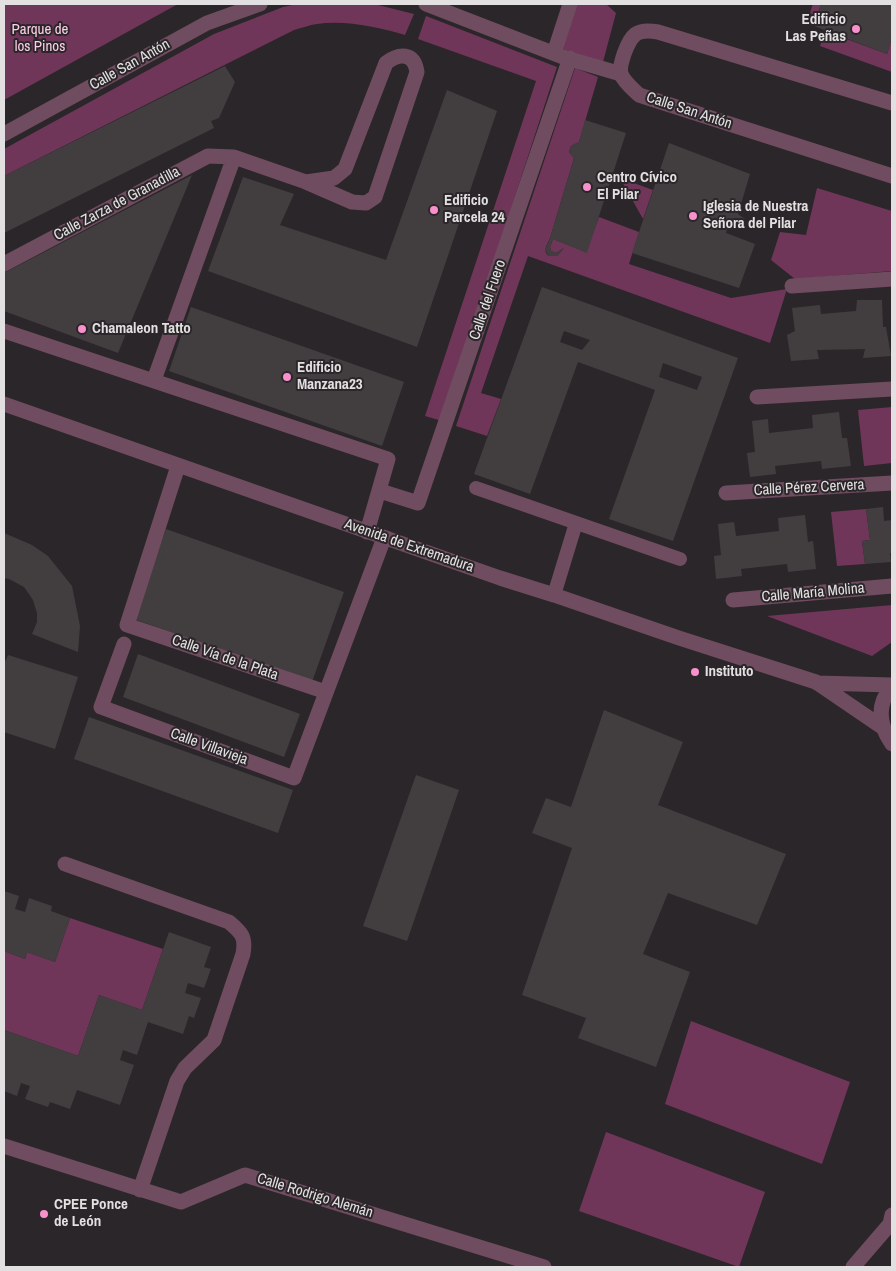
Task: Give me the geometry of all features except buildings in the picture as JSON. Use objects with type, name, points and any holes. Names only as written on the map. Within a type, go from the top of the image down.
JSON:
[{"type":"street","name":"Calle San Antón","points":[[4,134],[206,23],[260,4]]},
{"type":"street","points":[[426,4],[562,56],[621,74],[620,66],[630,38],[638,32],[647,30],[892,103]]},
{"type":"street","points":[[562,56],[570,4]]},
{"type":"street","name":"Calle Zarza de Granadilla","points":[[4,264],[208,156],[234,157],[306,182],[352,202],[366,204],[375,197],[417,72],[416,64],[412,59],[405,56],[393,58],[386,63],[345,169],[334,178],[306,182]]},
{"type":"street","name":"Calle del Fuero","points":[[380,491],[418,503],[562,56]]},
{"type":"street","name":"Calle San Antón","points":[[621,74],[639,95],[892,176]]},
{"type":"street","points":[[154,380],[234,157]]},
{"type":"street","points":[[792,286],[892,279]]},
{"type":"street","points":[[4,331],[388,459],[367,532]]},
{"type":"street","points":[[757,397],[892,389]]},
{"type":"street","name":"Avenida de Extremadura","points":[[4,404],[500,578],[816,682],[892,685]]},
{"type":"street","name":"Calle Vía de la Plata","points":[[178,466],[127,625],[326,692]]},
{"type":"street","name":"Calle Pérez Cervera","points":[[726,493],[892,483]]},
{"type":"street","points":[[326,692],[384,538]]},
{"type":"street","name":"Calle María Molina","points":[[733,600],[892,586]]},
{"type":"street","name":"Calle Villavieja","points":[[124,644],[101,707],[294,778],[326,692]]},
{"type":"street","name":"Avenida de Extremadura","points":[[816,682],[882,727]]},
{"type":"street","points":[[892,685],[886,692],[881,705],[882,727],[892,744]]},
{"type":"street","points":[[65,864],[229,922],[240,931],[245,942],[243,954],[214,1040],[185,1068],[177,1081],[140,1190]]},
{"type":"street","name":"Calle Rodrigo Alemán","points":[[4,1146],[181,1202],[245,1175],[544,1267]]},
{"type":"street","points":[[853,1267],[890,1224],[892,1214]]},
{"type":"lane","points":[[476,488],[680,559]]},
{"type":"lane","points":[[554,595],[576,523]]},
{"type":"green space","name":"Parque de los Pinos","points":[[4,4],[178,4],[4,100]]},
{"type":"green space","points":[[297,4],[374,4],[414,14],[405,35],[372,27],[339,23],[314,24],[294,30],[4,176],[4,149],[214,34],[283,7]]},
{"type":"green space","points":[[573,4],[606,4],[616,13],[603,62],[563,49]]},
{"type":"green space","points":[[813,4],[821,4],[814,26],[806,24]]},
{"type":"green space","points":[[426,16],[557,67],[442,421],[425,416],[536,81],[418,39]]},
{"type":"green space","points":[[825,31],[887,54],[892,38],[892,72],[820,46]]},
{"type":"green space","points":[[575,68],[598,77],[579,142],[571,146],[569,152],[574,158],[546,248],[547,254],[549,256],[557,256],[564,248],[556,253],[551,251],[550,247],[553,239],[586,252],[599,217],[639,232],[629,264],[731,298],[787,289],[770,343],[528,256],[481,393],[501,399],[487,436],[456,426]]},
{"type":"green space","points":[[620,178],[653,190],[643,219]]},
{"type":"green space","points":[[817,188],[892,211],[892,271],[795,279],[771,260],[780,232],[806,235]]},
{"type":"green space","points":[[892,407],[892,463],[864,466],[858,410]]},
{"type":"green space","points":[[866,509],[870,540],[862,541],[865,564],[837,566],[831,512]]},
{"type":"green space","points":[[892,605],[892,642],[872,656],[767,616]]},
{"type":"green space","points":[[70,918],[163,949],[142,1010],[99,995],[78,1056],[4,1030],[4,951],[25,959],[27,952],[55,962]]},
{"type":"green space","points":[[691,1021],[850,1082],[822,1164],[665,1104]]},
{"type":"green space","points":[[606,1132],[765,1192],[739,1267],[579,1211]]},
{"type":"place","name":"Edificio Las Peñas","points":[[856,29]]},
{"type":"place","name":"Centro Cívico El Pilar","points":[[587,187]]},
{"type":"place","name":"Edificio Parcela 24","points":[[434,210]]},
{"type":"place","name":"Iglesia de Nuestra Señora del Pilar","points":[[693,216]]},
{"type":"place","name":"Chamaleon Tatto","points":[[82,329]]},
{"type":"place","name":"Edificio Manzana23","points":[[287,377]]},
{"type":"place","name":"Instituto","points":[[695,672]]},
{"type":"place","name":"CPEE Ponce de León","points":[[44,1214]]}]
